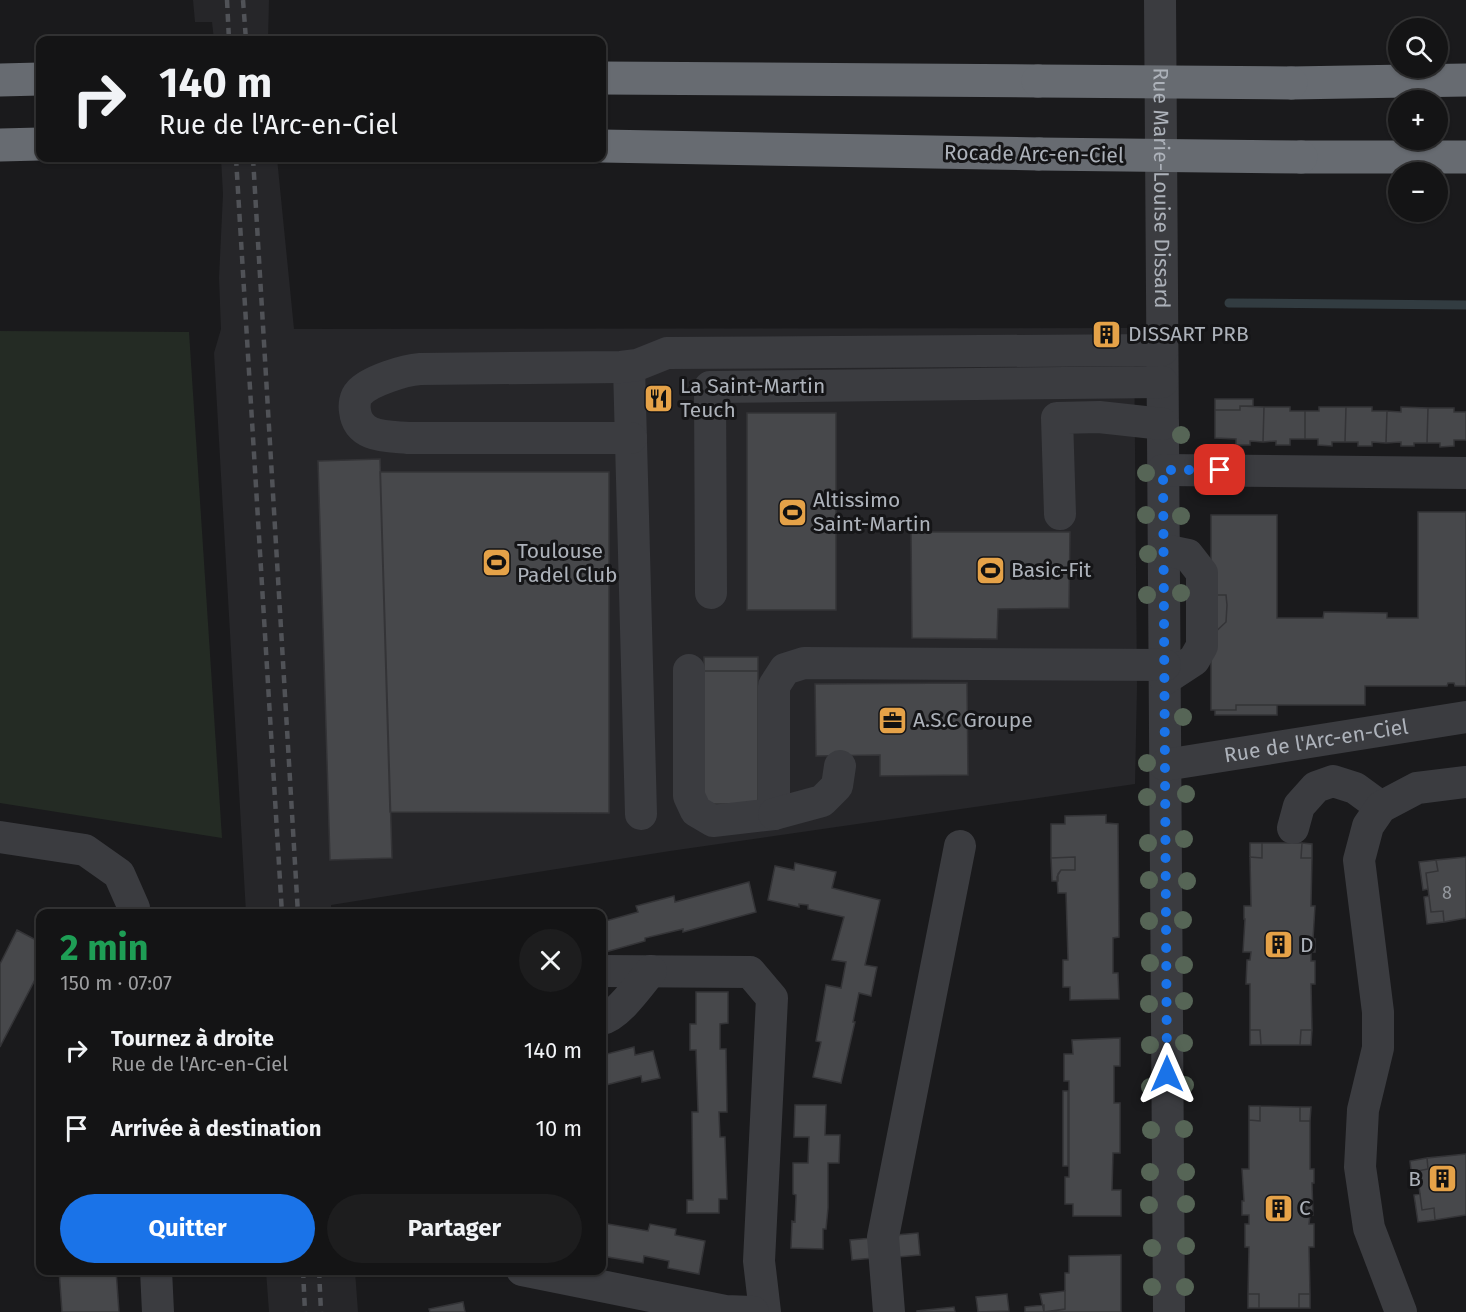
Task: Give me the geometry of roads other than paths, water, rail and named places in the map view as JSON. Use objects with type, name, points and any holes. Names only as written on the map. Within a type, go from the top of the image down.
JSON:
[{"type":"highway","points":[[606,78],[1291,83],[1466,80]]},
{"type":"highway","points":[[0,80],[36,79]]},
{"type":"highway","points":[[0,145],[36,144]]},
{"type":"highway","name":"Rocade Arc-en-Ciel","points":[[606,146],[1301,158],[1466,157]]},
{"type":"street","name":"Rue Marie-Louise Dissard","points":[[1160,0],[1169,1312]]},
{"type":"street","points":[[630,438],[382,436],[362,427],[356,416],[355,404],[357,395],[365,388],[411,370],[629,367],[668,352],[1162,350]]},
{"type":"street","points":[[629,367],[641,814]]},
{"type":"street","points":[[711,593],[710,387],[1162,382]]},
{"type":"street","points":[[1060,514],[1058,418],[1099,417],[1163,424]]},
{"type":"street","points":[[1163,470],[1466,473]]},
{"type":"street","points":[[774,814],[774,686],[785,669],[804,663],[1165,672]]},
{"type":"street","points":[[689,670],[689,796],[696,812],[713,821],[774,814],[822,801],[837,786],[840,766]]},
{"type":"street","name":"Rue de l'Arc-en-Ciel","points":[[1165,765],[1466,717]]},
{"type":"street","points":[[1293,828],[1299,806],[1316,787],[1333,782],[1355,788],[1381,807]]},
{"type":"street","points":[[1401,1312],[1369,1228],[1360,1167],[1363,1110],[1378,1048],[1378,1012],[1359,860],[1368,826],[1381,807],[1418,788],[1466,782]]},
{"type":"street","points":[[0,837],[86,850],[119,874],[134,909]]},
{"type":"street","points":[[889,1312],[883,1237],[960,846]]},
{"type":"street","points":[[606,971],[750,972],[772,998],[759,1261],[765,1312]]},
{"type":"street","points":[[606,1018],[627,1000],[651,971]]},
{"type":"street","points":[[156,1275],[158,1312]]},
{"type":"street","points":[[547,1275],[725,1311],[753,1312]]},
{"type":"waterway","points":[[1229,303],[1466,305]]},
{"type":"railway","points":[[227,0],[229,36]]},
{"type":"railway","points":[[243,0],[246,36]]},
{"type":"railway","points":[[236,162],[282,909]]},
{"type":"railway","points":[[253,162],[298,909]]},
{"type":"railway","points":[[303,1275],[305,1312]]},
{"type":"railway","points":[[319,1275],[321,1312]]},
{"type":"place","name":"DISSART PRB","points":[[1107,334]]},
{"type":"place","name":"La Saint-Martin Teuch","points":[[659,398]]},
{"type":"place","name":"Altissimo Saint-Martin","points":[[792,512]]},
{"type":"place","name":"Toulouse Padel Club","points":[[496,563]]},
{"type":"place","name":"Basic-Fit","points":[[990,570]]},
{"type":"place","name":"A.S.C Groupe","points":[[892,720]]},
{"type":"place","name":"D","points":[[1279,945]]},
{"type":"place","name":"B","points":[[1442,1179]]},
{"type":"place","name":"C","points":[[1278,1208]]}]
